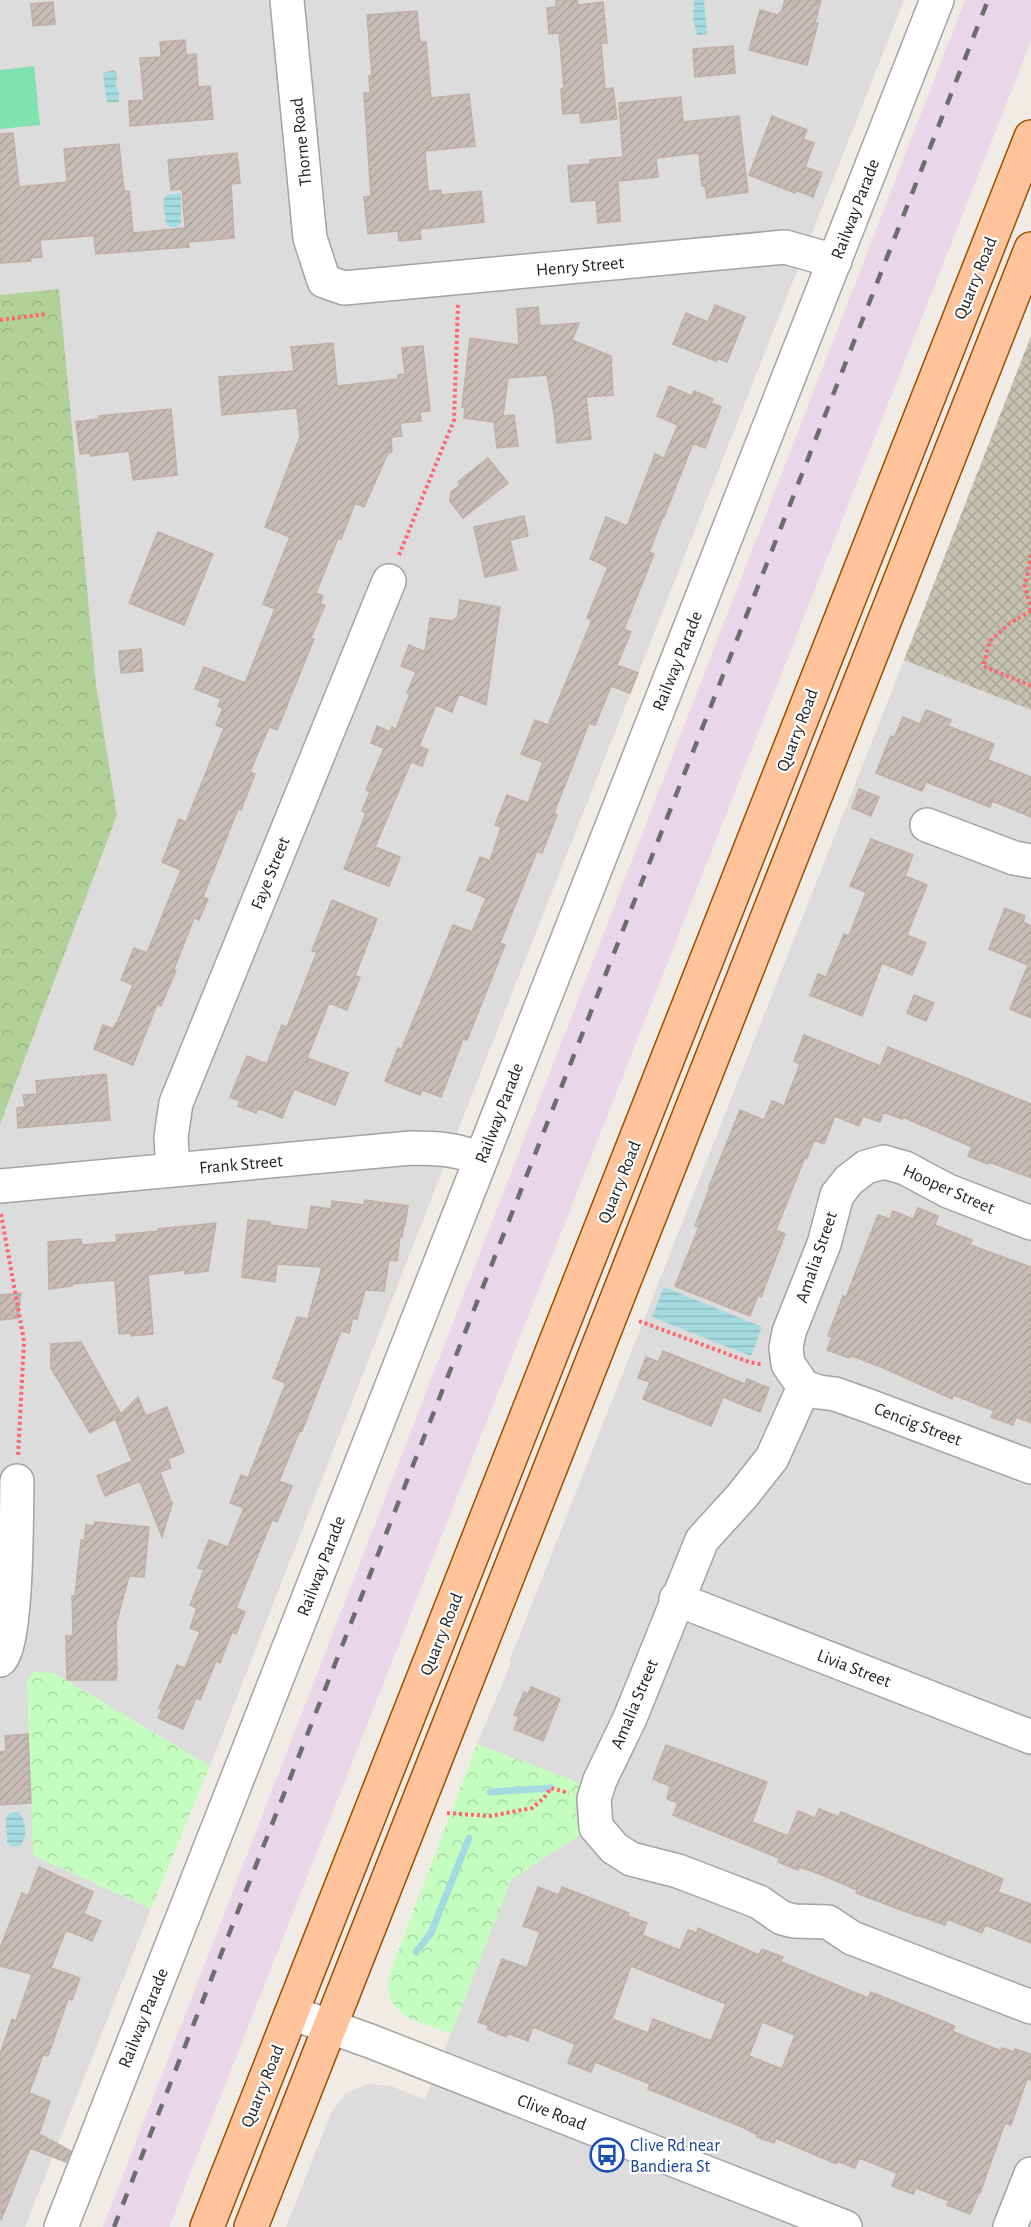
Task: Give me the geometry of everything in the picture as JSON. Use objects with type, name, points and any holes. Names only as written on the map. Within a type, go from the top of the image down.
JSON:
[{"type":"main road","name":"Quarry Road","points":[[207,2227],[1031,137]]},
{"type":"main road","points":[[251,2227],[1031,249]]},
{"type":"main road","points":[[451,1610],[488,1624]]},
{"type":"street","name":"Thorne Road","points":[[287,0],[310,238],[324,281]]},
{"type":"street","name":"Railway Parade","points":[[61,2227],[938,0]]},
{"type":"street","name":"Henry Street","points":[[324,281],[344,288],[785,247],[835,261]]},
{"type":"street","name":"Faye Street","points":[[173,1170],[171,1137],[176,1104],[389,581]]},
{"type":"street","points":[[927,825],[1014,858],[1031,861]]},
{"type":"street","name":"Frank Street","points":[[0,1186],[411,1148],[446,1148],[481,1158]]},
{"type":"street","name":"Hooper Street","points":[[866,1167],[884,1162],[905,1168],[948,1191],[1031,1223]]},
{"type":"street","name":"Amalia Street","points":[[866,1167],[849,1179],[837,1195],[824,1244],[789,1332],[786,1348],[796,1375],[772,1458],[742,1496],[702,1539],[630,1718],[600,1780],[594,1799],[596,1827],[614,1848],[631,1859],[678,1871],[759,1902],[782,1918],[794,1921],[828,1922],[852,1938],[1031,2007]]},
{"type":"street","name":"Cencig Street","points":[[796,1375],[819,1392],[835,1394],[869,1406],[1031,1467]]},
{"type":"street","points":[[0,1660],[4,1656],[12,1627],[17,1481]]},
{"type":"street","name":"Livia Street","points":[[676,1599],[1031,1737]]},
{"type":"street","name":"Clive Road","points":[[292,2013],[381,2045],[845,2227]]},
{"type":"street","points":[[1010,2227],[1031,2174]]},
{"type":"path","points":[[389,581],[454,420],[459,277]]},
{"type":"path","points":[[0,320],[47,314]]},
{"type":"path","points":[[1031,555],[1026,586],[1031,610],[1010,622],[990,641],[983,666],[1031,686]]},
{"type":"path","points":[[0,1205],[24,1341],[17,1481]]},
{"type":"path","points":[[639,1321],[749,1362],[796,1375]]},
{"type":"path","points":[[447,1813],[491,1816],[532,1808],[544,1798],[551,1788],[594,1799]]},
{"type":"shaded area","points":[[0,0],[904,0],[210,1766],[54,1673],[33,1855],[151,1909],[25,2227],[0,2227]]},
{"type":"shaded area","points":[[965,0],[1031,0],[1031,41],[169,2227],[103,2227]]},
{"type":"shaded area","points":[[1031,336],[1031,710],[904,660]]},
{"type":"shaded area","points":[[904,660],[1031,710],[1031,2227],[286,2227],[331,2113],[345,2094],[367,2084],[391,2086],[425,2100],[511,1880],[579,1835],[575,1810],[579,1783],[477,1744],[511,1663],[509,1662]]},
{"type":"green space","points":[[34,66],[40,125],[0,129],[0,70]]},
{"type":"green space","points":[[59,289],[96,684],[117,815],[0,1124],[0,295]]},
{"type":"green space","points":[[32,1672],[54,1673],[210,1766],[151,1909],[33,1855],[27,1682]]},
{"type":"green space","points":[[477,1744],[580,1783],[575,1810],[580,1835],[511,1880],[451,2034],[404,2015],[391,2001],[388,1984],[390,1972]]},
{"type":"water","points":[[694,0],[704,0],[707,34],[697,35],[693,18]]},
{"type":"water","points":[[114,70],[117,73],[116,87],[119,92],[119,102],[107,102],[103,73]]},
{"type":"water","points":[[181,193],[181,223],[177,227],[170,227],[166,223],[163,200],[167,195]]},
{"type":"water","points":[[664,1287],[762,1327],[751,1356],[652,1317]]},
{"type":"water","points":[[19,1812],[25,1824],[25,1833],[21,1845],[12,1847],[7,1842],[6,1821],[7,1815]]},
{"type":"building","points":[[556,0],[577,0],[578,5],[603,2],[607,43],[601,43],[605,89],[613,88],[617,119],[581,123],[580,113],[563,114],[561,89],[564,88],[559,33],[549,34],[547,8],[556,7]]},
{"type":"building","points":[[785,0],[821,0],[815,23],[818,23],[807,65],[749,50],[760,10],[778,15],[781,13]]},
{"type":"building","points":[[53,2],[55,24],[33,26],[31,4]]},
{"type":"building","points":[[417,11],[420,42],[426,42],[431,98],[469,94],[475,146],[425,151],[428,191],[441,190],[441,195],[481,191],[484,222],[420,229],[421,239],[399,241],[398,231],[368,234],[364,197],[371,196],[364,93],[370,93],[369,76],[372,76],[367,15]]},
{"type":"building","points":[[185,40],[186,55],[196,54],[198,87],[210,86],[213,119],[130,126],[129,101],[144,100],[140,58],[161,57],[160,42]]},
{"type":"building","points":[[733,46],[735,73],[695,77],[693,49]]},
{"type":"building","points":[[681,97],[683,122],[739,116],[748,192],[707,198],[705,185],[702,186],[699,153],[656,158],[658,177],[618,181],[620,221],[598,223],[596,200],[571,202],[568,166],[590,164],[590,160],[623,157],[619,103]]},
{"type":"building","points":[[772,116],[807,130],[803,139],[814,143],[805,167],[822,173],[813,197],[796,190],[795,193],[749,175]]},
{"type":"building","points":[[13,133],[19,187],[67,182],[64,149],[119,144],[124,191],[129,191],[133,233],[185,228],[182,189],[171,190],[168,160],[237,153],[240,183],[231,184],[234,238],[188,242],[189,247],[96,254],[94,237],[100,235],[40,240],[42,257],[30,258],[31,261],[0,263],[0,134]]},
{"type":"building","points":[[715,305],[745,317],[727,362],[717,358],[716,361],[673,344],[686,313],[708,322]]},
{"type":"building","points":[[538,307],[540,326],[579,323],[572,340],[611,356],[613,395],[586,397],[591,439],[557,443],[547,375],[508,378],[503,416],[514,415],[518,446],[497,448],[494,422],[464,418],[465,407],[462,407],[470,338],[519,345],[517,309]]},
{"type":"building","points":[[333,343],[337,386],[398,379],[398,375],[405,374],[402,348],[423,346],[430,411],[420,412],[421,421],[400,423],[402,436],[391,437],[392,452],[388,453],[364,507],[355,503],[341,539],[338,538],[316,593],[323,596],[320,604],[325,605],[311,638],[314,639],[277,730],[269,727],[250,772],[255,774],[241,810],[238,809],[203,897],[208,899],[199,920],[194,918],[174,969],[176,970],[161,1006],[157,1004],[133,1065],[94,1049],[103,1025],[113,1029],[117,1023],[133,985],[121,980],[134,948],[147,953],[181,870],[162,862],[179,819],[186,822],[224,728],[216,725],[223,708],[218,706],[221,699],[195,689],[204,667],[245,683],[275,609],[263,604],[290,537],[265,527],[300,437],[297,408],[222,415],[219,377],[294,371],[291,347]]},
{"type":"building","points":[[669,386],[692,396],[694,391],[713,399],[711,403],[721,407],[705,448],[693,443],[649,552],[654,554],[624,629],[631,632],[617,665],[638,673],[630,693],[611,686],[595,725],[589,723],[554,813],[557,815],[542,853],[537,851],[500,943],[505,945],[467,1040],[463,1039],[441,1097],[422,1090],[420,1095],[385,1081],[398,1048],[401,1050],[453,925],[472,932],[486,898],[467,890],[480,857],[490,861],[501,827],[495,825],[507,795],[528,803],[543,762],[521,754],[535,720],[548,725],[592,620],[587,618],[608,567],[590,559],[606,517],[627,526],[655,454],[664,458],[678,425],[657,416]]},
{"type":"building","points":[[171,409],[177,475],[133,480],[129,451],[91,456],[90,453],[80,454],[76,422],[99,419],[99,416]]},
{"type":"building","points":[[488,458],[508,483],[463,518],[450,501],[451,492],[460,485],[458,482]]},
{"type":"building","points":[[524,516],[528,536],[510,540],[517,570],[485,577],[474,527]]},
{"type":"building","points":[[158,532],[213,554],[184,625],[129,603]]},
{"type":"building","points":[[460,600],[500,607],[486,705],[459,694],[452,712],[436,705],[419,746],[428,750],[422,766],[411,762],[375,847],[400,857],[389,886],[344,869],[366,813],[362,811],[370,792],[366,790],[384,748],[371,743],[377,726],[390,732],[392,727],[396,729],[410,694],[407,693],[416,672],[401,666],[409,645],[425,652],[430,618],[453,621],[457,619]]},
{"type":"building","points":[[141,649],[143,671],[121,673],[119,651]]},
{"type":"building","points":[[926,710],[951,720],[948,726],[994,744],[988,760],[1031,777],[1031,817],[992,801],[990,807],[926,782],[922,791],[876,773],[891,736],[894,738],[903,717],[920,724]]},
{"type":"building","points":[[859,789],[879,797],[871,816],[852,808]]},
{"type":"building","points":[[871,839],[913,855],[905,876],[927,885],[907,935],[926,943],[912,975],[882,963],[862,1016],[810,995],[818,974],[826,977],[844,934],[849,936],[866,892],[850,886]]},
{"type":"building","points":[[332,900],[377,919],[355,976],[360,977],[347,1010],[329,1003],[307,1058],[348,1073],[335,1105],[294,1089],[282,1118],[258,1108],[256,1113],[238,1106],[240,1101],[230,1097],[247,1056],[267,1064],[282,1025],[287,1027],[317,952],[312,951]]},
{"type":"building","points":[[1005,908],[1025,916],[1023,922],[1031,926],[1031,1018],[1010,1009],[1028,965],[989,949]]},
{"type":"building","points":[[914,995],[934,1003],[926,1021],[907,1013]]},
{"type":"building","points":[[804,1035],[880,1066],[888,1047],[1031,1104],[1031,1178],[968,1156],[972,1147],[903,1117],[902,1119],[883,1112],[880,1122],[863,1116],[859,1126],[835,1116],[824,1144],[814,1140],[807,1158],[805,1157],[776,1230],[785,1234],[761,1297],[758,1295],[750,1316],[675,1286],[699,1227],[695,1226],[709,1187],[740,1110],[764,1120],[772,1101],[784,1106],[800,1064],[794,1061]]},
{"type":"building","points":[[106,1074],[110,1120],[18,1128],[17,1108],[25,1107],[23,1095],[37,1094],[36,1081]]},
{"type":"building","points":[[365,1200],[408,1206],[397,1261],[389,1260],[384,1291],[365,1290],[357,1319],[353,1318],[349,1333],[341,1331],[302,1431],[300,1430],[279,1481],[292,1486],[277,1522],[272,1520],[236,1608],[245,1612],[236,1634],[232,1632],[220,1663],[216,1661],[200,1700],[196,1698],[183,1729],[158,1718],[162,1709],[159,1708],[177,1665],[185,1668],[200,1632],[190,1628],[197,1608],[190,1605],[204,1570],[198,1568],[209,1540],[228,1547],[244,1508],[230,1503],[241,1475],[248,1478],[286,1383],[273,1378],[297,1317],[308,1319],[322,1267],[277,1264],[275,1282],[242,1277],[248,1220],[308,1230],[311,1206],[331,1209],[332,1201],[364,1205]]},
{"type":"building","points":[[918,1208],[938,1216],[935,1225],[972,1240],[970,1245],[1031,1267],[1031,1423],[1016,1417],[1013,1425],[991,1417],[994,1411],[954,1395],[952,1399],[850,1355],[849,1358],[827,1350],[832,1337],[828,1336],[843,1296],[846,1297],[878,1215],[890,1219],[893,1211],[913,1219]]},
{"type":"building","points":[[216,1223],[208,1271],[185,1274],[185,1270],[148,1275],[153,1334],[131,1336],[131,1333],[119,1334],[115,1280],[72,1284],[72,1286],[49,1289],[48,1242],[81,1239],[82,1245],[117,1242],[116,1235]]},
{"type":"building","points":[[21,1293],[18,1318],[0,1320],[0,1295]]},
{"type":"building","points":[[81,1342],[121,1414],[138,1397],[146,1416],[167,1407],[184,1452],[168,1459],[171,1468],[160,1472],[172,1504],[162,1537],[140,1481],[105,1496],[97,1476],[132,1461],[116,1420],[120,1416],[90,1433],[51,1368],[51,1344]]},
{"type":"building","points":[[663,1351],[745,1384],[747,1379],[769,1388],[760,1412],[723,1397],[711,1426],[643,1399],[650,1382],[638,1378],[646,1357],[658,1362]]},
{"type":"building","points":[[95,1522],[149,1527],[144,1577],[129,1576],[116,1624],[116,1680],[67,1680],[66,1636],[73,1636],[72,1596],[75,1596],[81,1540],[84,1541],[86,1525],[94,1526]]},
{"type":"building","points":[[531,1687],[560,1699],[543,1741],[514,1729],[519,1717],[514,1715],[524,1692],[528,1694]]},
{"type":"building","points":[[28,1734],[31,1803],[0,1805],[0,1752],[6,1751],[5,1736]]},
{"type":"building","points":[[666,1745],[767,1782],[752,1822],[788,1836],[798,1811],[815,1818],[819,1809],[839,1817],[841,1812],[1003,1879],[998,1892],[1031,1904],[1031,1943],[985,1925],[982,1933],[947,1919],[945,1925],[917,1916],[856,1893],[857,1890],[820,1874],[799,1867],[798,1870],[778,1862],[779,1858],[673,1815],[678,1803],[667,1799],[670,1786],[653,1779]]},
{"type":"building","points":[[39,1867],[93,1892],[84,1914],[101,1921],[92,1941],[66,1930],[51,1968],[80,1978],[72,2000],[68,1999],[48,2056],[43,2055],[29,2093],[50,2101],[39,2134],[71,2151],[66,2162],[30,2148],[1,2220],[0,2054],[12,2019],[16,2021],[32,1974],[0,1966],[0,1948],[22,1893],[28,1896]]},
{"type":"building","points":[[538,1887],[559,1895],[562,1887],[629,1913],[628,1916],[647,1923],[642,1935],[680,1950],[688,1930],[697,1933],[698,1928],[759,1955],[762,1949],[783,1957],[781,1962],[868,1998],[871,1992],[955,2026],[952,2031],[1001,2051],[1002,2048],[1014,2052],[1015,2049],[1031,2054],[1031,2080],[1027,2079],[1011,2125],[1005,2123],[970,2214],[947,2205],[949,2201],[916,2188],[913,2194],[892,2186],[897,2173],[859,2158],[855,2168],[837,2161],[836,2164],[776,2138],[774,2143],[757,2137],[758,2135],[742,2127],[648,2089],[650,2084],[595,2062],[591,2072],[568,2063],[575,2044],[533,2027],[528,2041],[507,2033],[506,2037],[487,2029],[489,2026],[478,2022],[502,1959],[527,1968],[540,1932],[523,1926]],"holes":[[[631,1966],[726,2004],[711,2041],[653,2019],[648,2033],[612,2019]],[[762,2022],[795,2035],[782,2069],[749,2056]]]},
{"type":"waterway","points":[[490,1792],[551,1788]]},
{"type":"waterway","points":[[416,1952],[431,1933],[469,1838]]},
{"type":"railway","points":[[114,2227],[988,0]]},
{"type":"place","name":"Clive Rd near Bandiera St","points":[[607,2155]]}]
